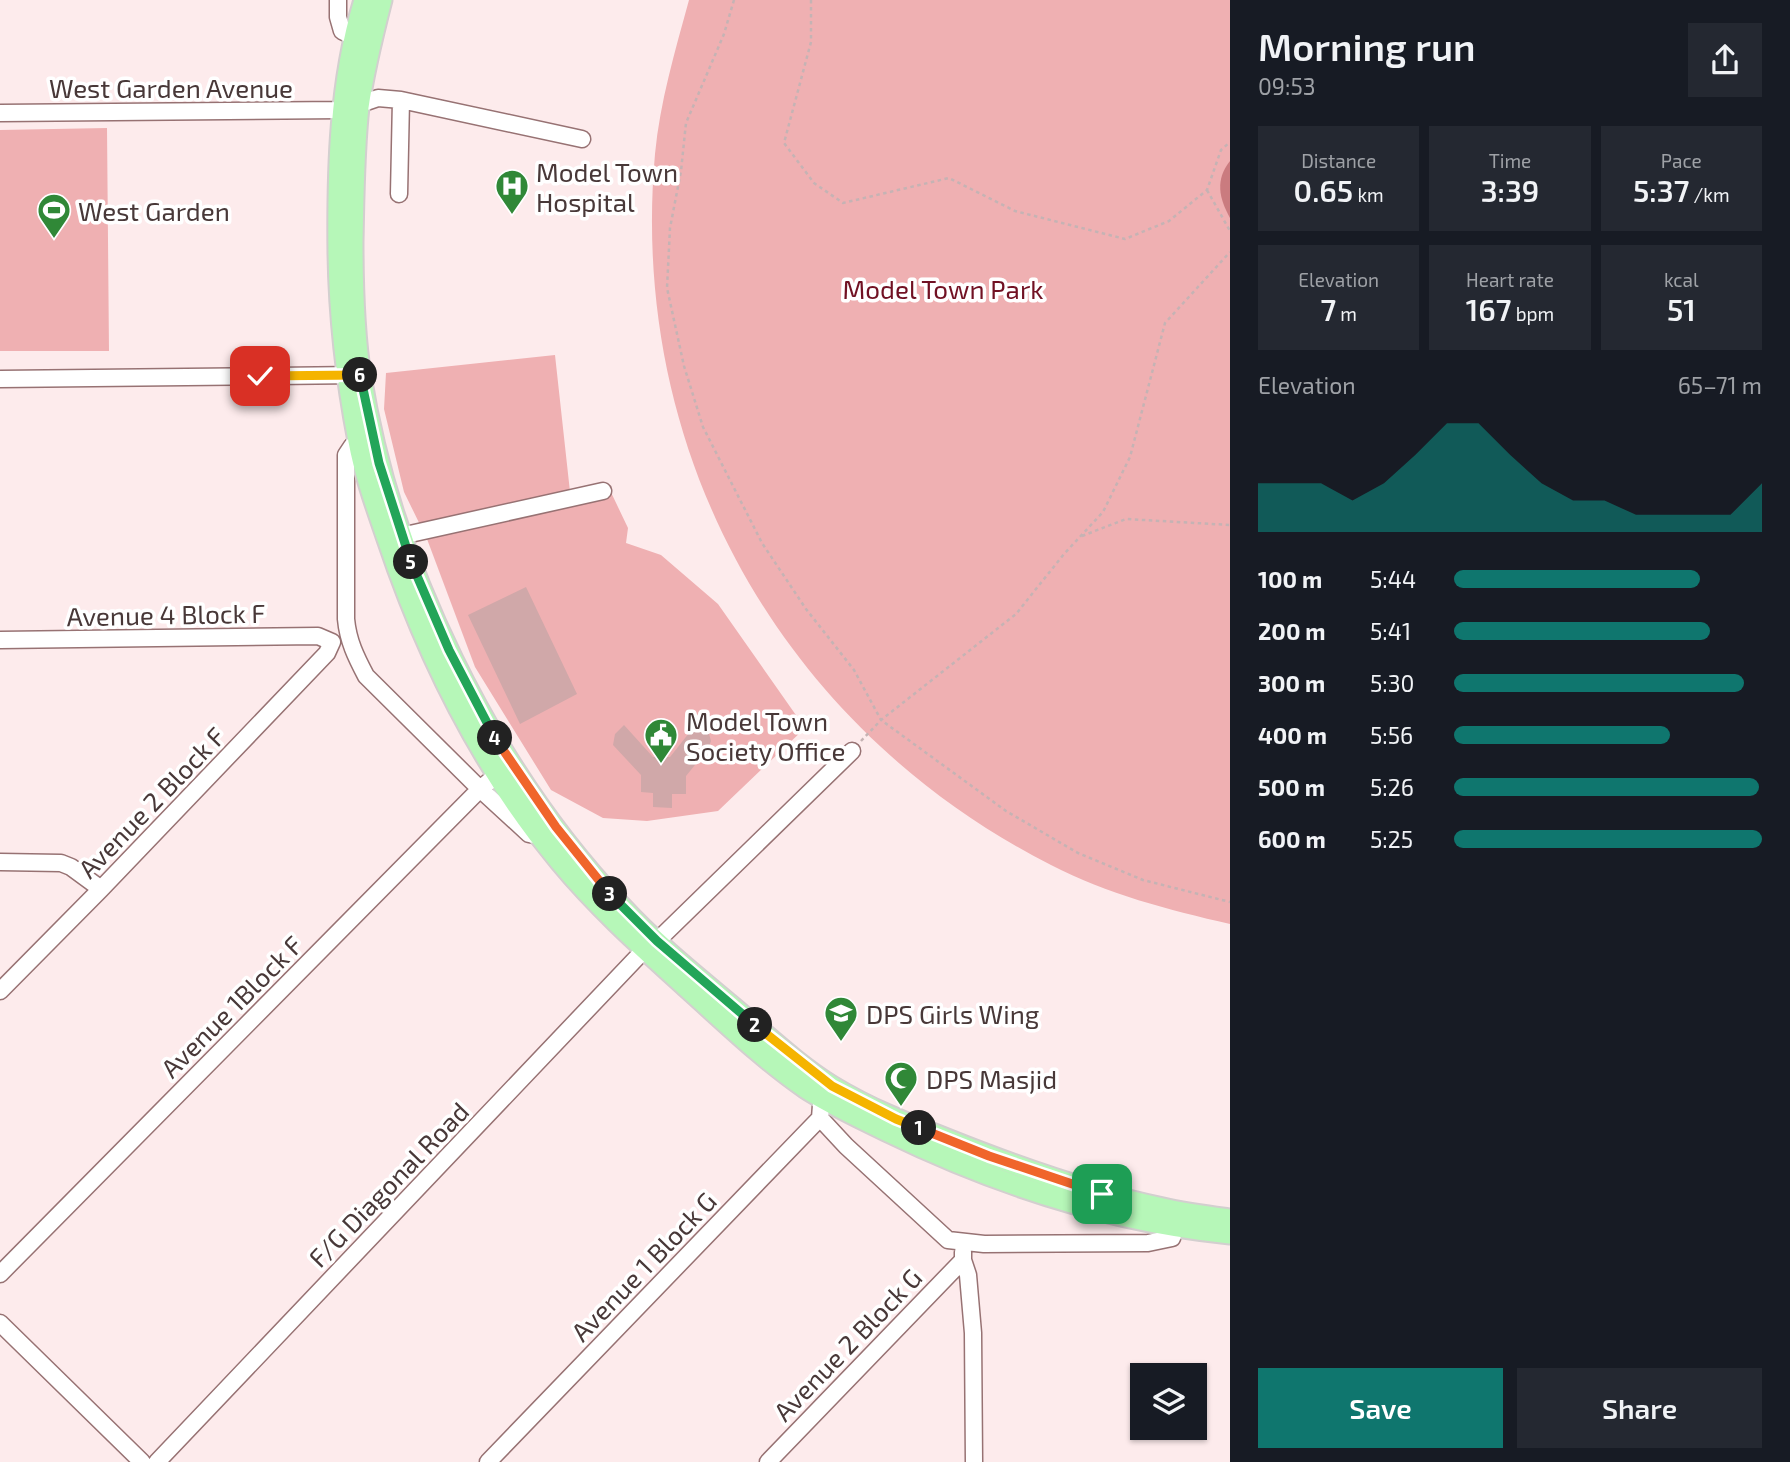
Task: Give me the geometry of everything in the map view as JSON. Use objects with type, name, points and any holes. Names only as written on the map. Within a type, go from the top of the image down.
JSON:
[{"type":"main road","points":[[351,107],[354,37],[364,0]]},
{"type":"main road","points":[[382,0],[339,156],[339,299],[353,375],[359,446],[391,550],[427,646],[460,712],[498,774],[548,831]]},
{"type":"main road","points":[[353,375],[401,536],[449,650],[501,749],[586,892],[651,945],[776,1066],[825,1101],[917,1146],[1004,1180],[1107,1213],[1175,1229],[1230,1234]]},
{"type":"main road","points":[[825,1101],[896,1119],[1002,1160],[1102,1194],[1164,1209],[1230,1219]]},
{"type":"street","points":[[338,0],[338,17],[342,31],[354,37]]},
{"type":"street","name":"West Garden Avenue","points":[[0,113],[351,107],[378,98],[401,100],[582,139]]},
{"type":"street","points":[[399,194],[401,100]]},
{"type":"street","points":[[0,379],[353,375]]},
{"type":"street","points":[[359,446],[352,446],[346,455],[340,640],[366,676],[529,834],[548,831]]},
{"type":"street","points":[[401,536],[603,491]]},
{"type":"street","name":"Avenue 4 Block F","points":[[0,640],[318,636],[340,640]]},
{"type":"street","name":"Avenue 2 Block F","points":[[0,991],[101,890],[340,640]]},
{"type":"street","name":"F/G Diagonal Road","points":[[156,1462],[651,945],[852,751]]},
{"type":"street","name":"Avenue 1Block F","points":[[0,1274],[480,789],[498,774]]},
{"type":"street","points":[[0,862],[61,863],[71,867],[101,890]]},
{"type":"street","points":[[825,1101],[942,1238],[963,1252],[1148,1243],[1172,1238],[1175,1229]]},
{"type":"street","name":"Avenue 1 Block G","points":[[488,1462],[825,1101]]},
{"type":"street","points":[[963,1252],[968,1275],[973,1333],[974,1462]]},
{"type":"street","name":"Avenue 2 Block G","points":[[768,1462],[963,1252]]},
{"type":"street","points":[[0,1323],[142,1462]]},
{"type":"path","points":[[734,0],[724,34],[686,123],[681,171],[670,228],[667,288],[684,366],[703,427],[762,544],[806,609],[854,670],[881,720],[1006,811],[1078,853],[1143,880],[1230,902]]},
{"type":"path","points":[[811,0],[811,42],[784,143],[814,183],[843,203],[949,178],[1015,211],[1125,239],[1169,221],[1208,190],[1222,149],[1230,142]]},
{"type":"path","points":[[1208,190],[1230,231]]},
{"type":"path","points":[[852,751],[881,720],[1016,614],[1103,512],[1130,457],[1165,323],[1230,253]]},
{"type":"path","points":[[1079,538],[1126,519],[1230,525]]},
{"type":"green space","name":"Model Town Park","points":[[689,0],[1230,0],[1230,924],[1139,900],[1072,875],[956,808],[872,739],[801,660],[742,571],[698,475],[668,373],[653,265],[657,135]]},
{"type":"green space","name":"West Garden","points":[[107,128],[109,351],[0,351],[0,130]]},
{"type":"green space","points":[[555,355],[571,501],[607,484],[628,528],[626,543],[661,555],[718,604],[805,728],[718,811],[647,821],[603,818],[551,790],[475,667],[427,539],[404,492],[384,409],[386,373]]},
{"type":"shaded area","points":[[1230,161],[1230,218],[1220,189],[1222,175]]},
{"type":"building","points":[[526,587],[577,694],[520,724],[468,615]]},
{"type":"building","points":[[697,723],[709,734],[711,741],[708,749],[686,776],[686,794],[672,794],[672,808],[653,807],[653,793],[641,792],[641,775],[613,745],[615,734],[624,725],[653,757],[670,757]]},
{"type":"place","name":"Model Town Hospital","points":[[512,216]]},
{"type":"place","name":"West Garden","points":[[54,240]]},
{"type":"place","name":"Model Town Society Office","points":[[661,765]]},
{"type":"place","name":"DPS Girls Wing","points":[[841,1043]]},
{"type":"place","name":"DPS Masjid","points":[[901,1108]]},
{"type":"route","points":[[260,376],[360,374],[379,463],[401,536],[449,650],[501,749],[585,866],[622,908],[716,992],[832,1086],[927,1132],[1102,1194]]}]
